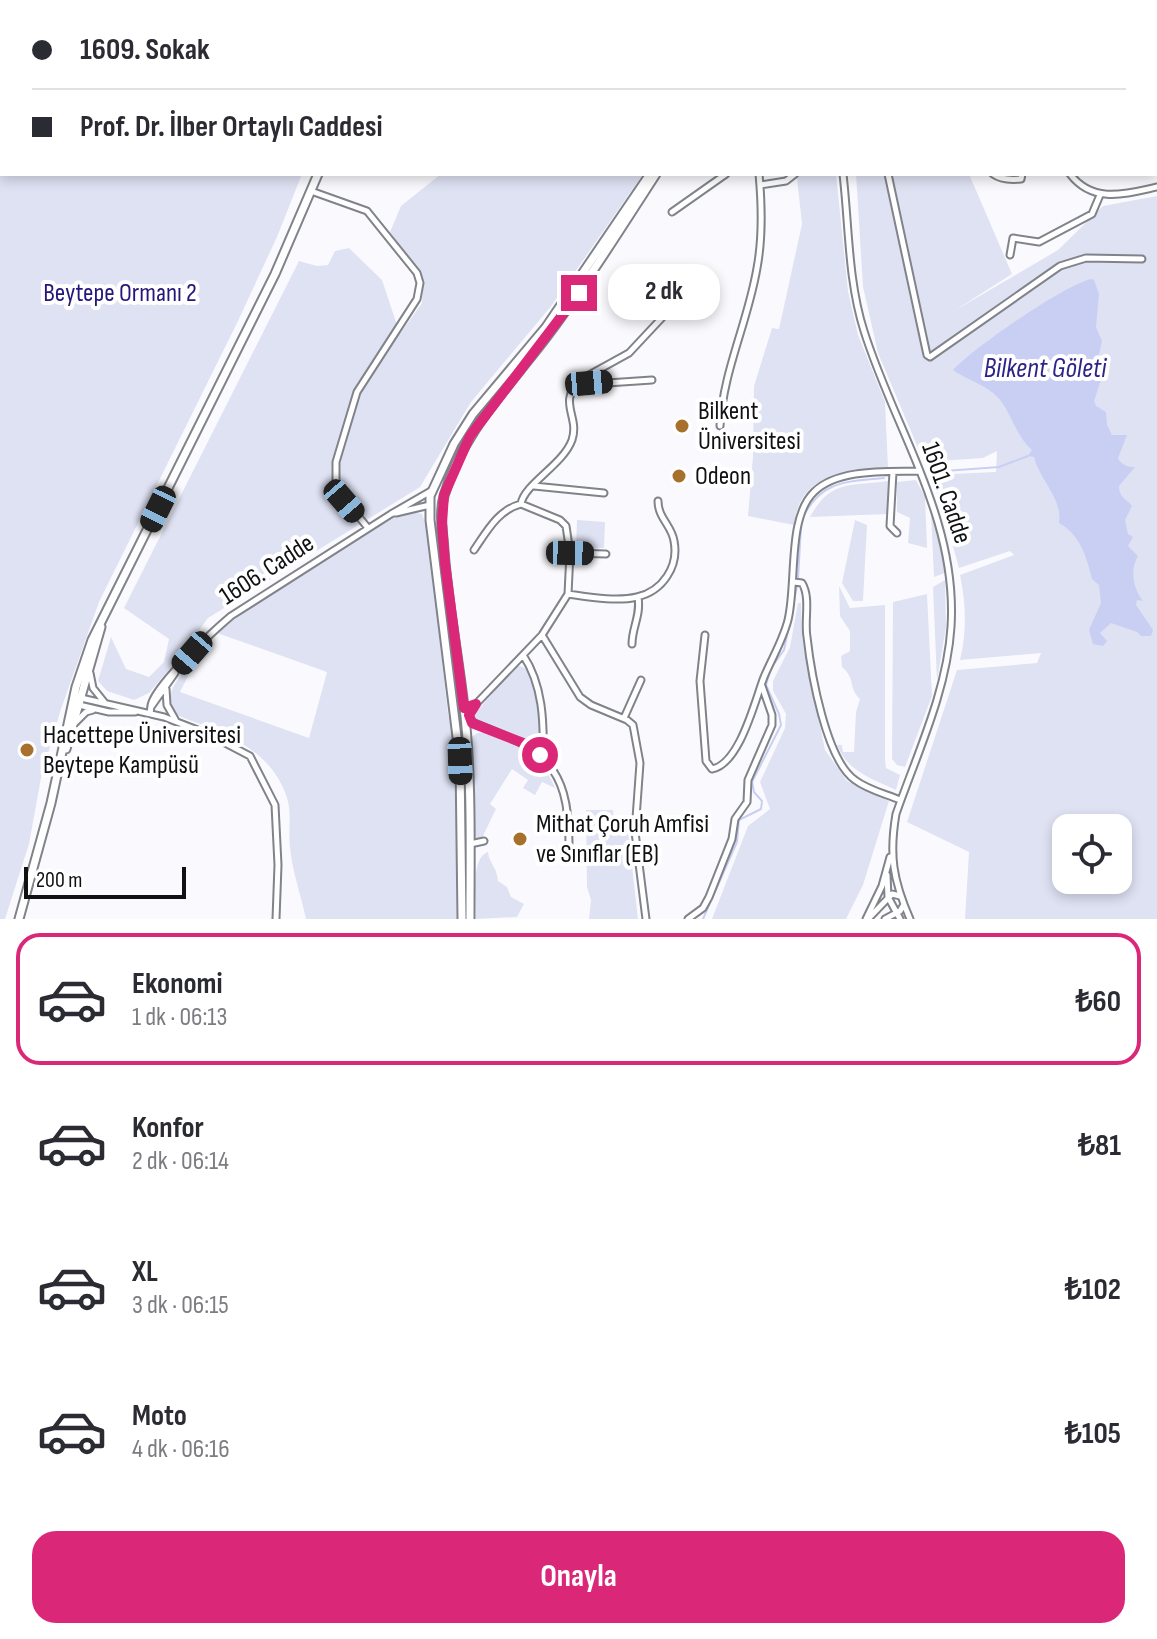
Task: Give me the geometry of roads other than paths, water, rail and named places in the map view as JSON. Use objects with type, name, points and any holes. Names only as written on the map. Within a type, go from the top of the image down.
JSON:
[{"type":"street","points":[[19,919],[92,640],[275,274],[317,176]]},
{"type":"street","points":[[466,844],[460,761],[430,505],[432,491],[454,444],[473,414],[546,327],[652,176]]},
{"type":"street","points":[[462,919],[466,892],[467,715],[445,563],[443,500],[477,424],[571,304],[652,176]]},
{"type":"street","points":[[672,212],[723,176]]},
{"type":"street","points":[[720,426],[726,384],[757,270],[763,229],[759,176]]},
{"type":"street","points":[[760,185],[786,181],[792,176]]},
{"type":"street","name":"1601. Cadde","points":[[843,176],[853,282],[863,329],[938,519],[948,560],[951,628],[943,681],[900,800],[891,855],[903,904],[910,919]]},
{"type":"street","points":[[888,176],[927,355],[930,357],[1060,266],[1086,258],[1142,259]]},
{"type":"street","points":[[996,176],[1013,180],[1021,179],[1022,176]]},
{"type":"street","points":[[1072,176],[1083,187],[1100,195],[1120,195],[1157,187]]},
{"type":"street","points":[[311,191],[367,211],[417,273],[420,283],[417,299],[408,315],[357,392],[336,462],[340,494],[368,528]]},
{"type":"street","points":[[1010,255],[1013,238],[1039,242],[1092,214],[1100,195]]},
{"type":"street","points":[[521,504],[526,493],[561,459],[572,441],[574,432],[569,397],[574,386],[629,353],[672,307]]},
{"type":"street","points":[[574,386],[652,380]]},
{"type":"street","points":[[705,635],[701,693],[706,761],[712,769],[717,768],[733,750],[751,717],[788,620],[797,583],[797,520],[814,491],[827,482],[845,477],[920,471]]},
{"type":"street","points":[[893,472],[890,526],[897,533]]},
{"type":"street","points":[[534,486],[604,493]]},
{"type":"street","points":[[432,491],[436,490],[443,500]]},
{"type":"street","name":"1606. Cadde","points":[[150,711],[151,702],[176,672],[231,616],[432,491]]},
{"type":"street","points":[[430,505],[443,500]]},
{"type":"street","points":[[568,594],[638,597],[665,579],[675,563],[674,538],[660,517],[658,501]]},
{"type":"street","points":[[467,715],[542,635],[568,594],[570,553],[566,526],[560,520],[521,504],[498,516],[474,550]]},
{"type":"street","name":"1606. Cadde","points":[[391,514],[430,505]]},
{"type":"street","points":[[570,553],[606,554]]},
{"type":"street","points":[[797,583],[806,590],[806,635],[831,749],[841,766],[855,780],[900,800]]},
{"type":"street","points":[[632,644],[640,611],[638,597]]},
{"type":"street","points":[[61,760],[75,723],[76,701],[89,670],[102,621]]},
{"type":"street","points":[[542,635],[580,697],[633,725],[640,763],[635,832],[646,919]]},
{"type":"street","points":[[523,655],[538,687],[543,758]]},
{"type":"street","points":[[89,670],[93,688],[105,703]]},
{"type":"street","name":"1606. Cadde","points":[[150,711],[176,672]]},
{"type":"street","points":[[624,718],[641,680]]},
{"type":"street","points":[[688,919],[703,908],[709,897],[732,839],[735,819],[747,802],[748,780],[772,725],[772,715],[761,685]]},
{"type":"street","points":[[166,689],[167,705],[176,721]]},
{"type":"street","points":[[76,701],[105,703],[132,708],[136,712]]},
{"type":"street","points":[[76,701],[96,709],[150,711],[250,756],[275,805],[276,919]]},
{"type":"street","points":[[75,723],[86,712],[96,709]]},
{"type":"street","points":[[454,718],[459,711],[485,728],[523,743],[543,758],[558,781],[567,807],[569,843]]},
{"type":"street","points":[[466,737],[473,729],[485,728]]},
{"type":"street","points":[[466,844],[484,841]]},
{"type":"street","points":[[867,919],[891,855]]},
{"type":"street","points":[[887,871],[888,897],[897,916]]},
{"type":"street","points":[[466,892],[470,919]]},
{"type":"street","points":[[867,919],[888,897],[901,896]]},
{"type":"street","points":[[885,919],[897,916],[903,904]]},
{"type":"water","name":"Bilkent Göleti","points":[[1091,279],[1099,294],[1096,327],[1102,341],[1098,359],[1103,374],[1094,401],[1106,412],[1112,435],[1127,435],[1118,458],[1125,465],[1135,467],[1119,490],[1132,506],[1125,520],[1128,534],[1133,537],[1128,546],[1138,556],[1134,580],[1143,601],[1137,600],[1136,605],[1153,630],[1151,636],[1141,636],[1111,623],[1100,633],[1107,641],[1103,646],[1093,644],[1089,630],[1101,603],[1099,585],[1092,579],[1077,540],[1059,523],[1058,506],[1034,457],[1028,456],[1032,450],[996,395],[953,370],[1019,319],[1060,293]]},
{"type":"waterway","points":[[931,472],[999,467],[1028,456]]},
{"type":"waterway","points":[[802,519],[809,506],[826,490],[846,482],[884,478]]},
{"type":"waterway","points":[[798,579],[801,526]]},
{"type":"waterway","points":[[703,919],[737,842],[739,820],[761,809],[762,801],[754,792],[752,782],[781,725],[766,685],[771,668],[784,650],[797,586]]},
{"type":"place","name":"Bilkent Üniversitesi","points":[[682,426]]},
{"type":"place","name":"Odeon","points":[[679,476]]},
{"type":"place","name":"Hacettepe Üniversitesi Beytepe Kampüsü","points":[[27,750]]},
{"type":"place","name":"Mithat Çoruh Amfisi ve Sınıflar (EB)","points":[[520,839]]},
{"type":"park label","name":"Beytepe Ormanı 2","points":[[120,293]]}]
